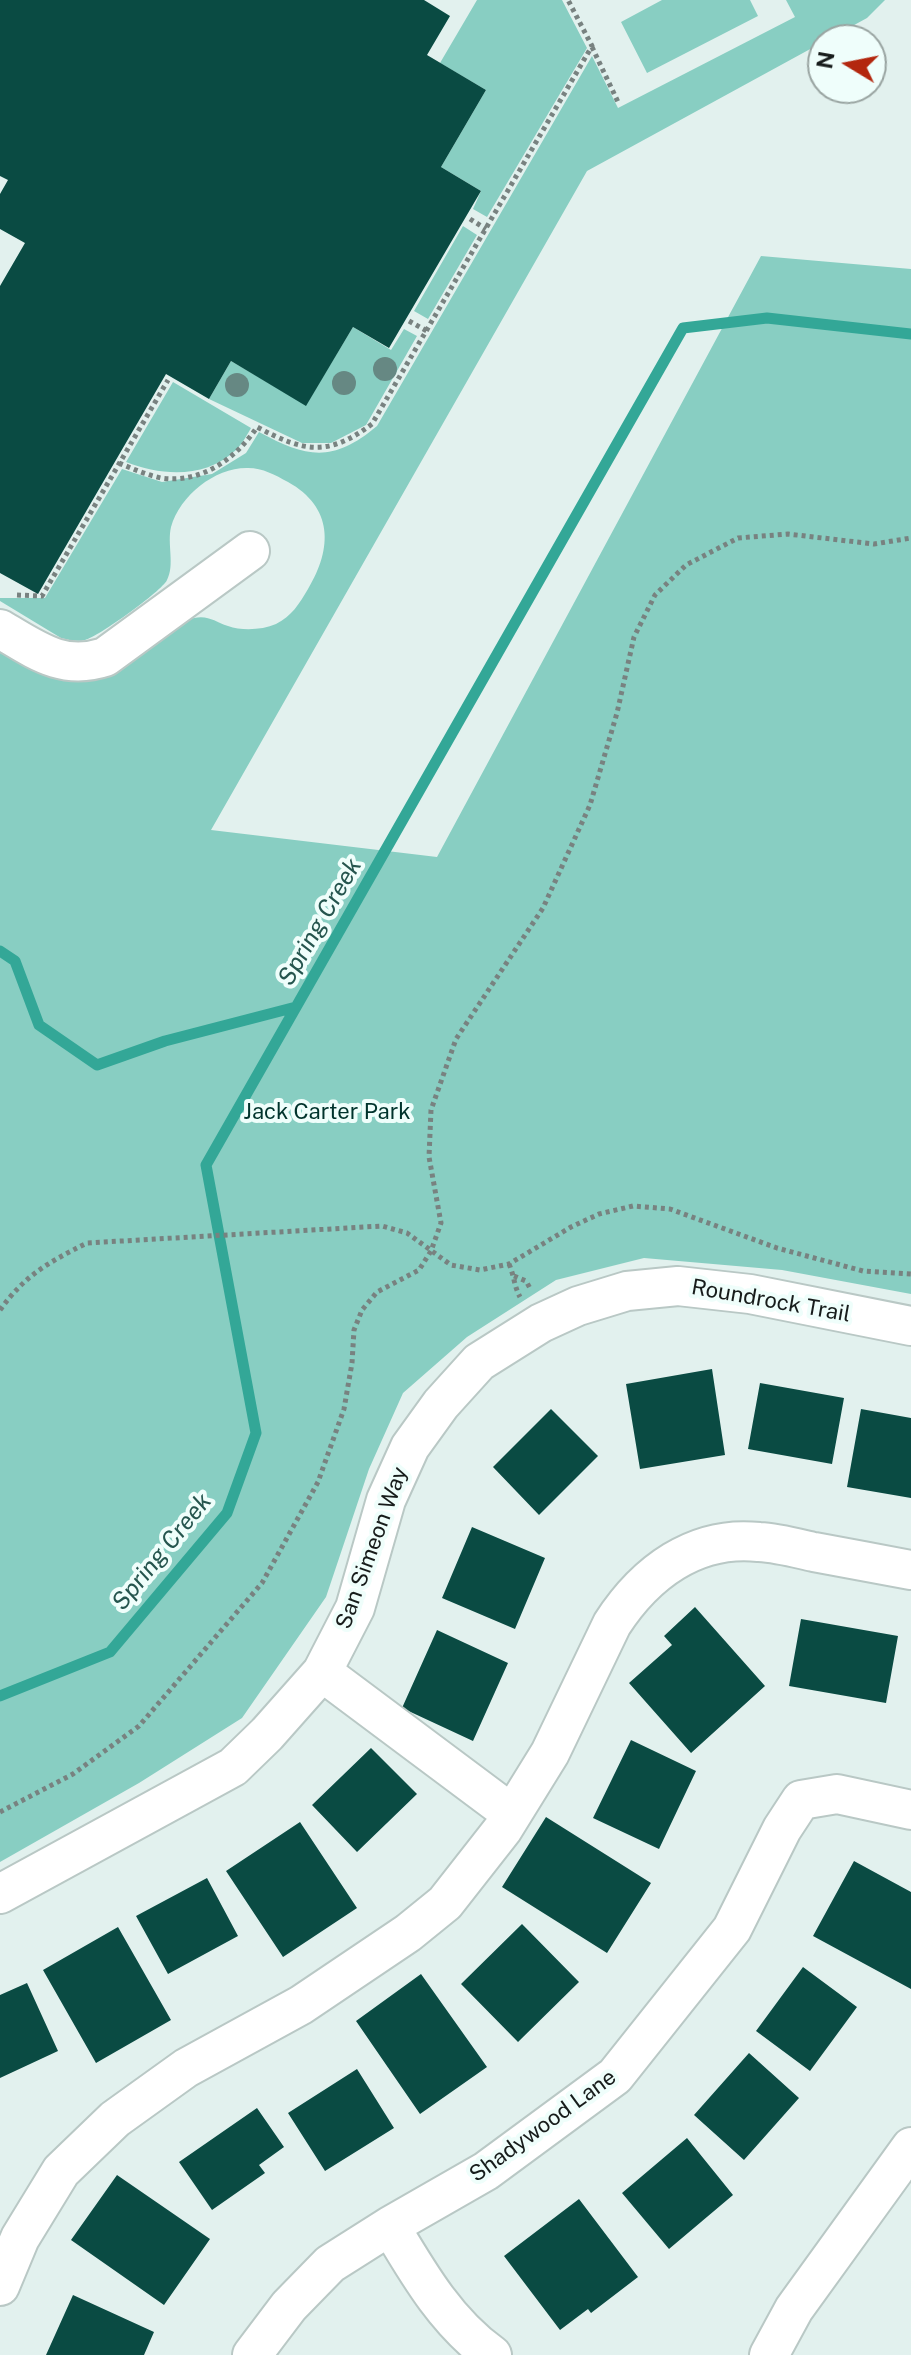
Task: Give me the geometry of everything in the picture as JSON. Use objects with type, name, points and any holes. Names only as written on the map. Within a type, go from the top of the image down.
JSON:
[{"type":"street","points":[[7,612],[43,654],[69,663],[88,663],[105,657],[250,551]]},
{"type":"street","name":"Roundrock Trail","points":[[531,1304],[578,1306],[627,1291],[678,1286],[750,1294],[911,1326]]},
{"type":"street","name":"San Simeon Way","points":[[0,1894],[233,1767],[300,1700],[322,1672],[355,1608],[386,1500],[410,1447],[441,1404],[531,1304]]},
{"type":"street","points":[[0,2286],[34,2212],[61,2171],[115,2119],[186,2068],[301,2005],[408,1933],[445,1903],[512,1814],[550,1753],[612,1624],[638,1589],[667,1563],[726,1543],[759,1542],[911,1570]]},
{"type":"street","points":[[322,1672],[512,1814]]},
{"type":"street","name":"Shadywood Lane","points":[[252,2355],[289,2306],[330,2264],[486,2171],[615,2076],[732,1929],[782,1829],[801,1800],[837,1794],[911,1810]]},
{"type":"street","points":[[769,2355],[794,2309],[911,2147]]},
{"type":"street","points":[[390,2226],[432,2294],[472,2340],[492,2355]]},
{"type":"path","points":[[568,0],[618,102]]},
{"type":"path","points":[[119,463],[164,478],[179,478],[210,470],[234,457],[257,427],[305,448],[326,448],[351,440],[372,424],[592,46]]},
{"type":"path","points":[[470,219],[486,229]]},
{"type":"path","points":[[409,321],[427,331]]},
{"type":"path","points":[[7,612],[42,596],[168,380]]},
{"type":"path","points":[[0,1812],[73,1774],[139,1726],[262,1583],[318,1482],[344,1409],[354,1330],[362,1310],[377,1292],[419,1270],[431,1251],[441,1223],[429,1157],[431,1110],[456,1039],[543,908],[590,805],[617,713],[634,637],[655,595],[686,565],[738,538],[788,534],[874,544],[911,538]]},
{"type":"path","points":[[0,1310],[15,1288],[48,1263],[87,1243],[382,1226],[407,1233],[451,1265],[480,1270],[509,1264],[599,1214],[633,1206],[670,1209],[777,1248],[863,1271],[911,1274]]},
{"type":"path","points":[[509,1264],[514,1287],[531,1304]]},
{"type":"path","points":[[514,1276],[526,1281],[531,1304]]},
{"type":"green space","points":[[477,0],[562,0],[587,48],[487,217],[473,209],[481,191],[441,167],[486,90],[440,63]]},
{"type":"green space","points":[[662,0],[750,0],[758,16],[647,73],[621,22]]},
{"type":"green space","name":"Jack Carter Park","points":[[786,0],[885,0],[856,24],[807,24],[807,51],[587,171],[211,830],[437,857],[761,256],[911,269],[911,1294],[782,1270],[644,1258],[556,1280],[467,1337],[403,1393],[369,1469],[326,1597],[242,1718],[139,1783],[0,1862],[0,646],[53,677],[69,679],[188,619],[204,617],[234,628],[270,626],[291,613],[316,574],[325,544],[321,516],[303,492],[274,474],[253,468],[224,472],[201,485],[182,504],[176,515],[171,527],[169,574],[163,586],[103,631],[79,641],[61,638],[0,601],[0,598],[45,598],[122,469],[162,482],[212,474],[246,453],[259,432],[292,447],[320,453],[347,446],[377,426],[592,56],[618,108],[795,17]]},
{"type":"green space","points":[[463,226],[477,235],[428,319],[414,311]]},
{"type":"green space","points":[[353,327],[391,350],[404,329],[417,336],[366,425],[331,443],[302,443],[209,399],[231,361],[306,405]]},
{"type":"green space","points":[[173,382],[251,428],[248,434],[236,450],[224,459],[197,470],[168,472],[126,462]]},
{"type":"building","points":[[0,0],[424,0],[450,16],[427,55],[486,90],[441,167],[481,191],[389,348],[353,327],[306,406],[231,361],[209,399],[166,374],[38,594],[0,573],[0,286],[25,243],[0,229],[0,194],[8,180],[0,176]]},
{"type":"building","points":[[712,1369],[725,1455],[640,1469],[626,1384]]},
{"type":"building","points":[[760,1383],[844,1398],[832,1464],[748,1449]]},
{"type":"building","points":[[551,1409],[598,1456],[539,1515],[493,1467]]},
{"type":"building","points":[[861,1409],[911,1418],[911,1498],[847,1487]]},
{"type":"building","points":[[472,1527],[545,1558],[515,1629],[442,1598]]},
{"type":"building","points":[[695,1607],[765,1686],[691,1753],[629,1683],[672,1645],[664,1636]]},
{"type":"building","points":[[801,1619],[898,1636],[886,1703],[789,1686]]},
{"type":"building","points":[[437,1630],[508,1663],[473,1741],[402,1708]]},
{"type":"building","points":[[631,1740],[696,1771],[659,1849],[593,1818]]},
{"type":"building","points":[[371,1748],[417,1794],[357,1852],[312,1805]]},
{"type":"building","points":[[546,1817],[651,1883],[607,1953],[502,1887]]},
{"type":"building","points":[[300,1822],[357,1908],[283,1957],[226,1871]]},
{"type":"building","points":[[854,1861],[911,1892],[911,1989],[813,1936]]},
{"type":"building","points":[[207,1878],[238,1936],[168,1974],[136,1916]]},
{"type":"building","points":[[522,1924],[579,1982],[518,2042],[461,1984]]},
{"type":"building","points":[[118,1927],[171,2020],[96,2063],[43,1970]]},
{"type":"building","points":[[803,1967],[857,2007],[810,2071],[756,2031]]},
{"type":"building","points":[[421,1974],[487,2067],[420,2114],[356,2021]]},
{"type":"building","points":[[27,1983],[58,2051],[0,2078],[0,1995]]},
{"type":"building","points":[[749,2053],[799,2098],[744,2160],[694,2115]]},
{"type":"building","points":[[357,2069],[394,2128],[325,2171],[288,2113]]},
{"type":"building","points":[[257,2108],[284,2147],[259,2165],[265,2173],[212,2210],[179,2162]]},
{"type":"building","points":[[687,2138],[733,2195],[669,2249],[622,2193]]},
{"type":"building","points":[[117,2175],[210,2239],[164,2305],[71,2240]]},
{"type":"building","points":[[579,2199],[638,2277],[591,2313],[588,2309],[560,2330],[504,2256]]},
{"type":"building","points":[[73,2295],[154,2332],[144,2355],[46,2355]]},
{"type":"waterway","name":"Spring Creek","points":[[0,1696],[110,1652],[227,1513],[256,1433],[206,1165],[683,328],[767,318],[911,334]]},
{"type":"waterway","points":[[0,951],[15,961],[39,1025],[97,1065],[165,1041],[296,1007]]}]
